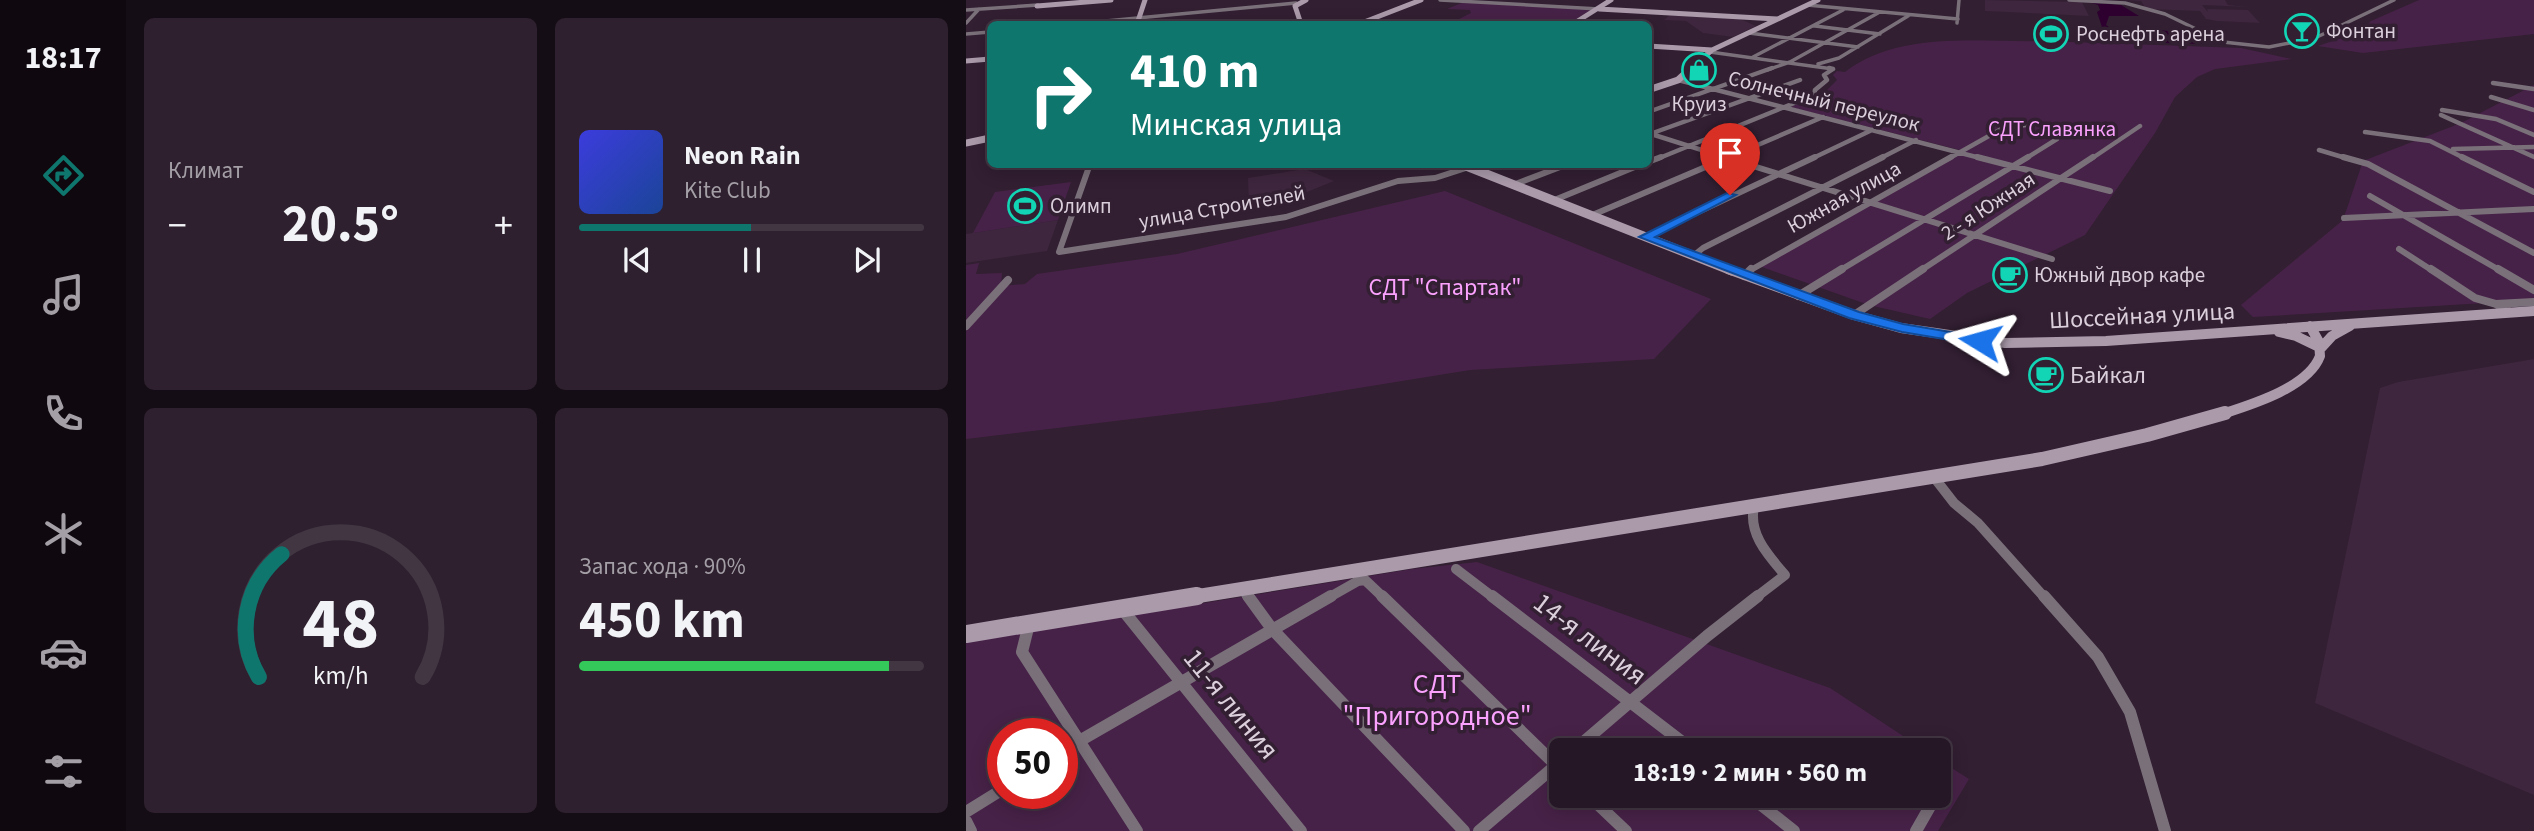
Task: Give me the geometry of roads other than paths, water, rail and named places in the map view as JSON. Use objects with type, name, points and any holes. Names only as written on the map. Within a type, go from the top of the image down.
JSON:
[{"type":"main road","points":[[1039,4],[1094,0]]},
{"type":"main road","points":[[1039,4],[1111,0]]},
{"type":"main road","points":[[1138,21],[1146,0]]},
{"type":"main road","points":[[1300,21],[1296,3],[1306,0]]},
{"type":"main road","points":[[1371,21],[1408,0]]},
{"type":"main road","points":[[1372,21],[1421,0]]},
{"type":"main road","points":[[1578,21],[1611,0]]},
{"type":"main road","points":[[1652,89],[1678,79],[1711,51],[1818,0]]},
{"type":"main road","points":[[1599,9],[1777,19]]},
{"type":"main road","points":[[1652,46],[1711,51]]},
{"type":"main road","points":[[966,61],[987,59]]},
{"type":"main road","points":[[966,136],[987,141]]},
{"type":"main road","points":[[966,147],[978,147],[987,142]]},
{"type":"main road","name":"Шоссейная улица","points":[[1469,168],[1744,276],[1854,315],[1912,330],[2005,343],[2083,342],[2534,311]]},
{"type":"main road","points":[[2264,330],[2296,336],[2321,348],[2332,336],[2357,323]]},
{"type":"street","points":[[1440,0],[1599,9]]},
{"type":"street","points":[[1807,5],[1957,21],[1959,0]]},
{"type":"street","points":[[2069,0],[2121,2],[2165,14],[2223,42]]},
{"type":"street","points":[[2212,44],[2223,42],[2254,46],[2291,45],[2315,38],[2394,0]]},
{"type":"street","points":[[1146,21],[1296,3]]},
{"type":"street","points":[[966,11],[1039,4]]},
{"type":"street","points":[[1751,57],[1845,9]]},
{"type":"street","points":[[966,23],[978,10]]},
{"type":"street","points":[[1652,111],[1790,62],[1878,13]]},
{"type":"street","points":[[1810,65],[1839,58],[1908,16]]},
{"type":"street","points":[[1814,25],[1880,34]]},
{"type":"street","points":[[966,34],[987,32]]},
{"type":"street","points":[[1749,33],[1860,47]]},
{"type":"street","points":[[1652,160],[1814,95],[1815,90],[1827,80],[1825,75],[1833,69],[1711,51]]},
{"type":"street","name":"Солнечный переулок","points":[[1678,79],[2110,191]]},
{"type":"street","points":[[1652,132],[1800,80]]},
{"type":"street","points":[[2493,83],[2534,89]]},
{"type":"street","points":[[2491,97],[2534,110]]},
{"type":"street","points":[[2534,135],[2496,119],[2442,113],[2534,157]]},
{"type":"street","points":[[1590,216],[1823,117]]},
{"type":"street","name":"Южная улица","points":[[1744,276],[1754,267],[1872,200],[1963,153],[2003,128],[2026,125]]},
{"type":"street","name":"2 - я Южная","points":[[1854,315],[2140,126]]},
{"type":"street","points":[[1645,237],[1872,130]]},
{"type":"street","points":[[2365,132],[2430,141],[2534,192]]},
{"type":"street","points":[[1652,134],[1872,200],[2052,259]]},
{"type":"street","points":[[1798,296],[2057,139]]},
{"type":"street","points":[[1693,256],[1703,248],[1916,140]]},
{"type":"street","points":[[966,147],[987,142]]},
{"type":"street","points":[[2448,148],[2534,147]]},
{"type":"street","points":[[2319,150],[2368,164],[2534,253]]},
{"type":"street","name":"улица Строителей","points":[[1090,168],[1059,252],[1286,217],[1398,181],[1435,178],[1469,168]]},
{"type":"street","points":[[1513,185],[1558,168]]},
{"type":"street","points":[[1552,201],[1632,168]]},
{"type":"street","points":[[2370,196],[2534,290]]},
{"type":"street","points":[[2344,219],[2534,209]]},
{"type":"street","points":[[2399,249],[2475,298],[2496,304],[2510,312]]},
{"type":"street","points":[[966,326],[1008,280]]},
{"type":"street","points":[[2496,304],[2534,302]]},
{"type":"street","points":[[966,634],[2042,459],[2121,442],[2248,406],[2294,384],[2314,369],[2320,359],[2321,348],[2310,326]]},
{"type":"street","points":[[1933,476],[1954,503],[1978,523],[2098,657],[2130,712],[2165,831]]},
{"type":"street","points":[[1588,738],[1707,636],[1785,575],[1760,543],[1750,516],[1754,506]]},
{"type":"street","points":[[1358,582],[1366,568]]},
{"type":"street","name":"14-я линия","points":[[1456,569],[1678,738]]},
{"type":"street","points":[[1079,740],[1272,629],[1365,580],[1549,755]]},
{"type":"street","points":[[1242,589],[1272,629],[1464,831]]},
{"type":"street","name":"11-я линия","points":[[1122,609],[1301,831]]},
{"type":"street","points":[[1029,624],[1022,652],[1137,831]]},
{"type":"street","points":[[1479,831],[1549,773]]},
{"type":"street","points":[[966,812],[987,799]]},
{"type":"street","points":[[1602,808],[1626,831]]},
{"type":"street","points":[[1765,808],[1794,831]]},
{"type":"street","points":[[1916,831],[1929,808]]},
{"type":"street","points":[[966,821],[971,831]]},
{"type":"place","name":"Фонтан","points":[[2302,31]]},
{"type":"place","name":"Роснефть арена","points":[[2051,34]]},
{"type":"place","name":"Круиз","points":[[1699,70]]},
{"type":"place","name":"Олимп","points":[[1025,206]]},
{"type":"place","name":"Южный двор кафе","points":[[2010,275]]},
{"type":"place","name":"Байкал","points":[[2046,375]]},
{"type":"park label","name":"СДТ Славянка","points":[[2052,129]]},
{"type":"park label","name":"СДТ \"Спартак\"","points":[[1445,287]]},
{"type":"park label","name":"СДТ \"Пригородное\"","points":[[1437,700]]}]
